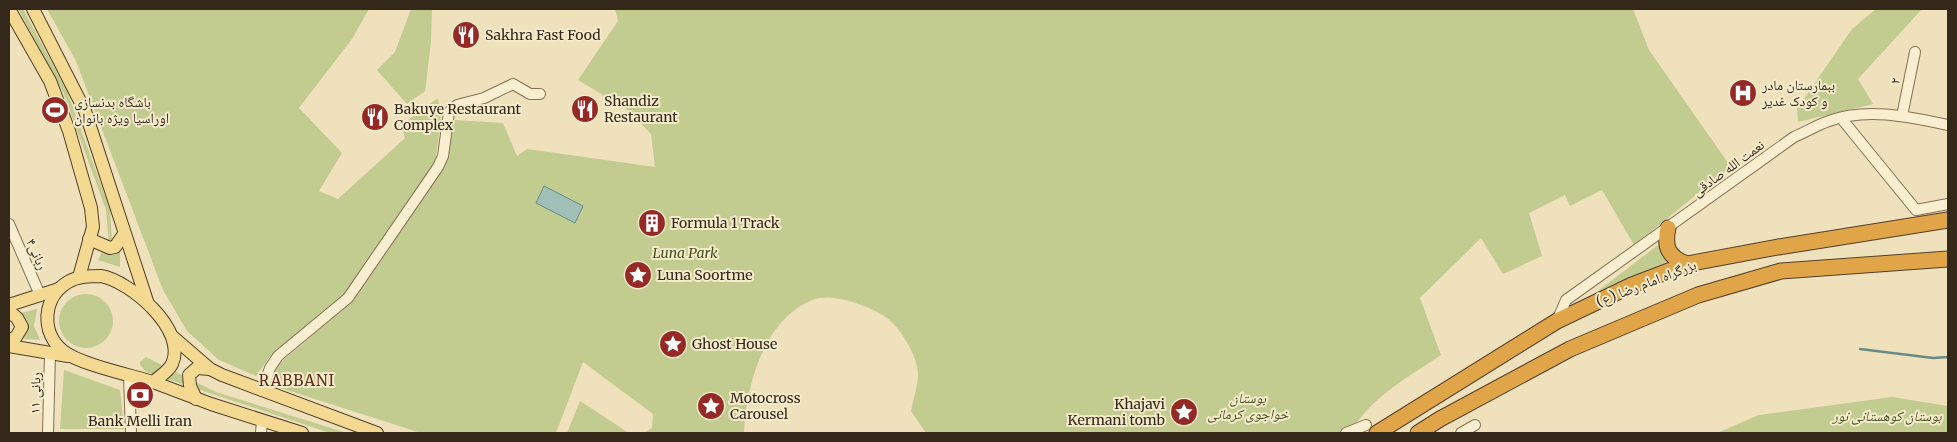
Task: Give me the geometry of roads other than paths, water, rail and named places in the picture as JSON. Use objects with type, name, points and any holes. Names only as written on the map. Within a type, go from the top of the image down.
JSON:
[{"type":"highway","name":"بزرگراه امام رضا (ع)","points":[[1371,429],[1557,321],[1632,285],[1687,264],[1797,244],[1944,224]]},
{"type":"highway","points":[[1668,228],[1667,250],[1672,257],[1687,264]]},
{"type":"highway","points":[[1418,433],[1440,419],[1570,349],[1698,294],[1781,271],[1948,259]]},
{"type":"main road","points":[[9,9],[50,81],[69,131],[93,217],[93,227],[79,277]]},
{"type":"main road","points":[[33,9],[85,111],[147,300],[173,338],[210,369],[262,391],[378,433]]},
{"type":"main road","points":[[89,239],[110,248],[115,247],[124,234]]},
{"type":"main road","points":[[9,305],[59,289],[79,277],[101,276],[114,278],[147,300]]},
{"type":"main road","points":[[59,289],[49,306],[48,326],[56,344],[71,356]]},
{"type":"main road","points":[[9,311],[18,318],[22,327],[16,337],[9,341]]},
{"type":"main road","points":[[153,382],[172,363],[174,354],[173,338]]},
{"type":"main road","points":[[9,346],[71,356],[153,382],[262,427],[302,433]]},
{"type":"main road","points":[[196,399],[190,386],[189,375],[197,368],[210,369]]},
{"type":"street","name":"۲","points":[[1902,116],[1915,52]]},
{"type":"street","points":[[262,391],[270,368],[278,356],[348,298],[438,167],[443,156],[449,112],[457,104],[484,98],[513,84],[530,94],[540,94]]},
{"type":"street","name":"نعمت الله صادقی","points":[[1557,321],[1566,300],[1794,137],[1831,120],[1871,113],[1902,116],[1948,125]]},
{"type":"street","points":[[1841,118],[1916,210],[1948,204]]},
{"type":"street","name":"ربانی۴","points":[[9,224],[40,295]]},
{"type":"street","name":"ربانی ۱۱","points":[[48,433],[50,353]]},
{"type":"street","points":[[129,375],[131,433]]},
{"type":"street","points":[[1460,433],[1475,425]]},
{"type":"street","points":[[1346,433],[1371,429]]},
{"type":"water","points":[[544,186],[583,206],[575,223],[536,203]]},
{"type":"waterway","points":[[1860,349],[1933,358],[1948,357]]},
{"type":"place","name":"Sakhra Fast Food","points":[[466,35]]},
{"type":"place","name":"ببمارستان مادر و کودک غدیر","points":[[1743,93]]},
{"type":"place","name":"Shandiz Restaurant","points":[[585,109]]},
{"type":"place","name":"باشگاه بدنسازی اوراسیا ویژه بانوان","points":[[55,110]]},
{"type":"place","name":"Bakuye Restaurant Complex","points":[[375,117]]},
{"type":"place","name":"Formula 1 Track","points":[[652,223]]},
{"type":"place","name":"Luna Soortme","points":[[638,275]]},
{"type":"place","name":"Ghost House","points":[[673,344]]},
{"type":"place","name":"Bank Melli Iran","points":[[140,395]]},
{"type":"place","name":"Motocross Carousel","points":[[711,406]]},
{"type":"place","name":"Khajavi Kermani tomb","points":[[1184,412]]},
{"type":"district","name":"RABBANI","points":[[297,381]]},
{"type":"park label","name":"Luna Park","points":[[685,253]]},
{"type":"park label","name":"بوستان خواجوی کرمانی","points":[[1248,406]]},
{"type":"park label","name":"بوستان کوهستانی نور","points":[[1887,416]]}]
